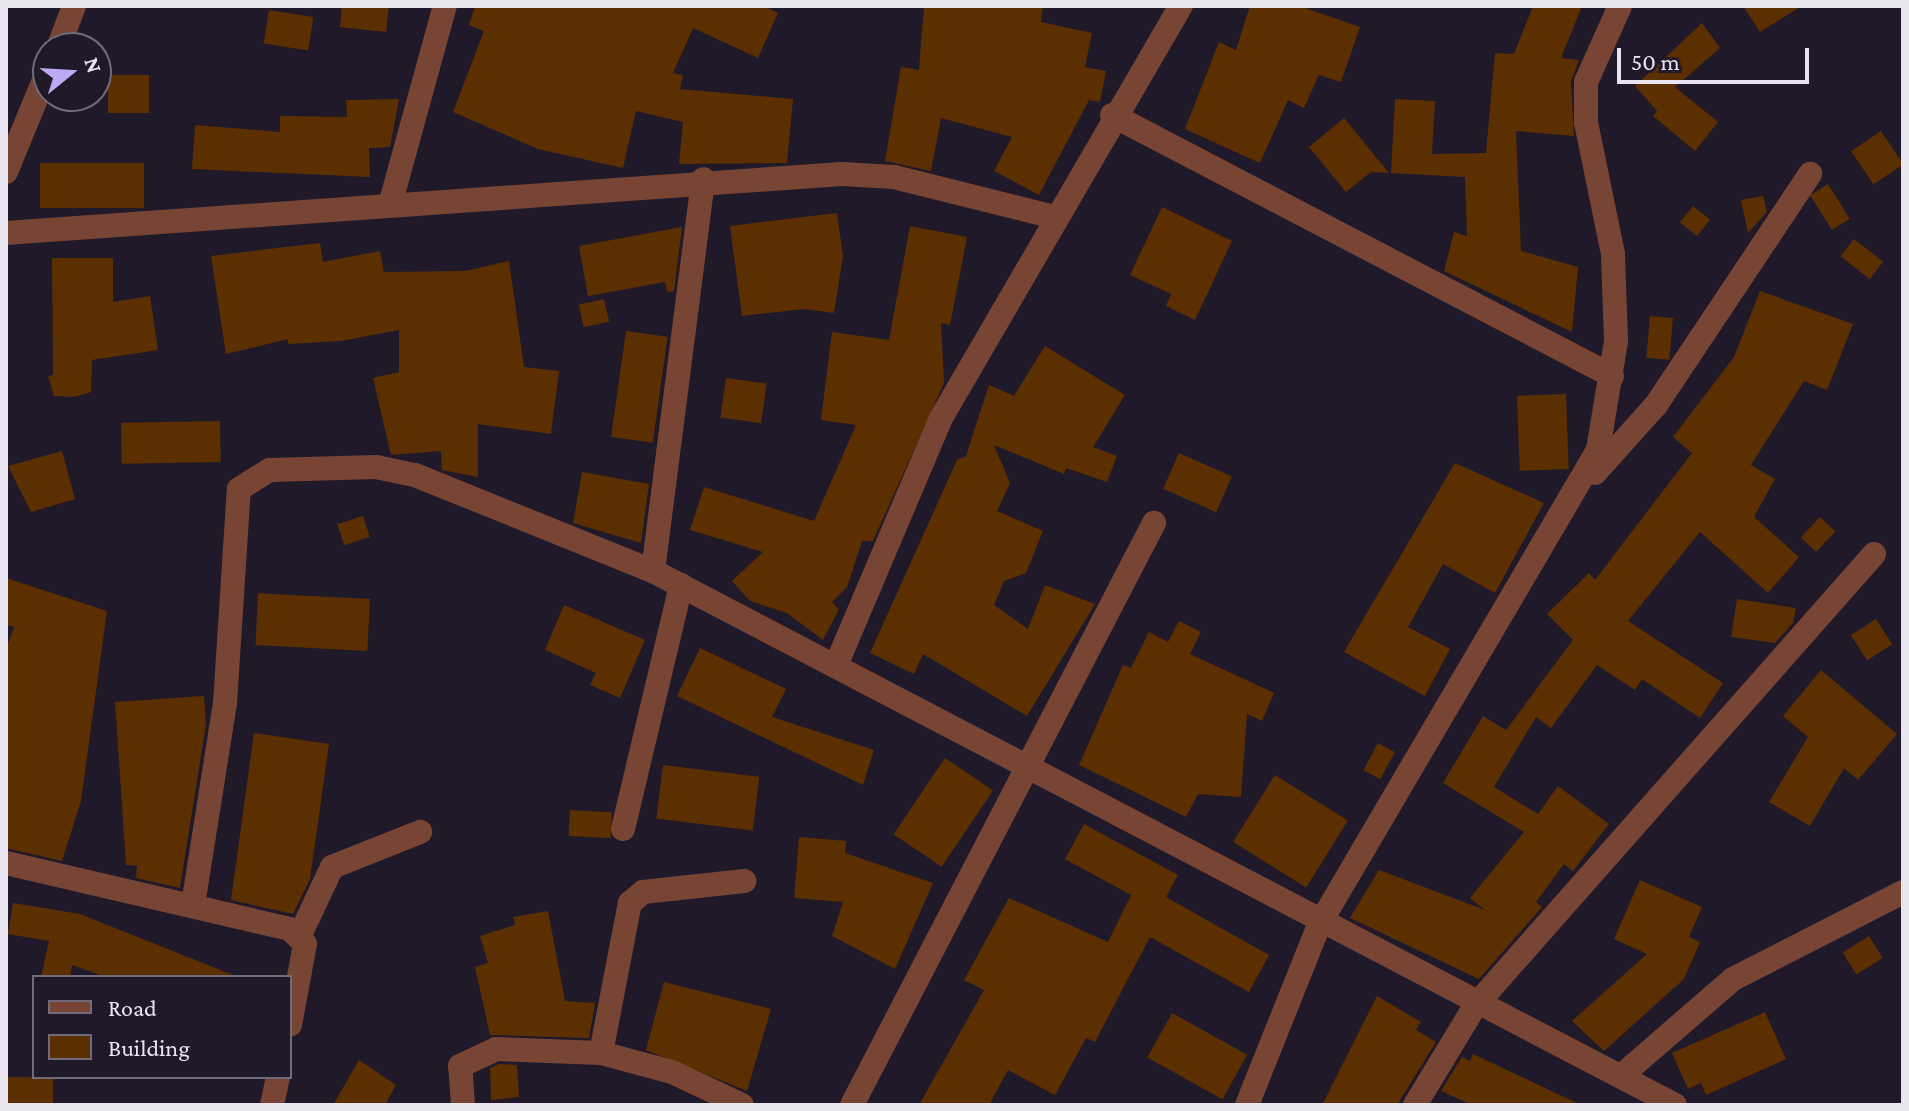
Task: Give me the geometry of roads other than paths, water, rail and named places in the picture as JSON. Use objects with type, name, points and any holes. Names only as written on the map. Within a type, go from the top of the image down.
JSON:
[{"type":"street","points":[[64,32],[74,6]]},
{"type":"street","points":[[390,205],[445,6]]},
{"type":"street","points":[[837,663],[908,485],[1112,115],[1181,6]]},
{"type":"street","points":[[1247,1105],[1319,925],[1577,493],[1598,450],[1612,376],[1613,254],[1586,122],[1586,82],[1620,6]]},
{"type":"street","points":[[7,164],[32,107]]},
{"type":"street","points":[[1112,115],[1612,376]]},
{"type":"street","points":[[1577,493],[1656,405],[1810,174]]},
{"type":"street","points":[[6,233],[703,179],[894,177],[1055,217]]},
{"type":"street","points":[[653,571],[703,179]]},
{"type":"street","points":[[193,905],[225,703],[234,509],[239,489],[270,470],[361,467],[415,475],[653,571],[1033,765],[1319,925],[1675,1105]]},
{"type":"street","points":[[852,1105],[1033,765],[1154,523]]},
{"type":"street","points":[[1415,1105],[1475,1006],[1874,554]]},
{"type":"street","points":[[623,829],[681,585]]},
{"type":"street","points":[[292,1016],[305,958],[300,935],[332,867],[420,832]]},
{"type":"street","points":[[6,863],[193,905],[300,935]]},
{"type":"street","points":[[601,1053],[630,903],[643,892],[744,881]]},
{"type":"street","points":[[1621,1076],[1733,979],[1903,892]]},
{"type":"street","points":[[463,1105],[460,1066],[483,1051],[601,1053],[672,1072],[742,1105]]},
{"type":"street","points":[[272,1105],[278,1079]]}]
